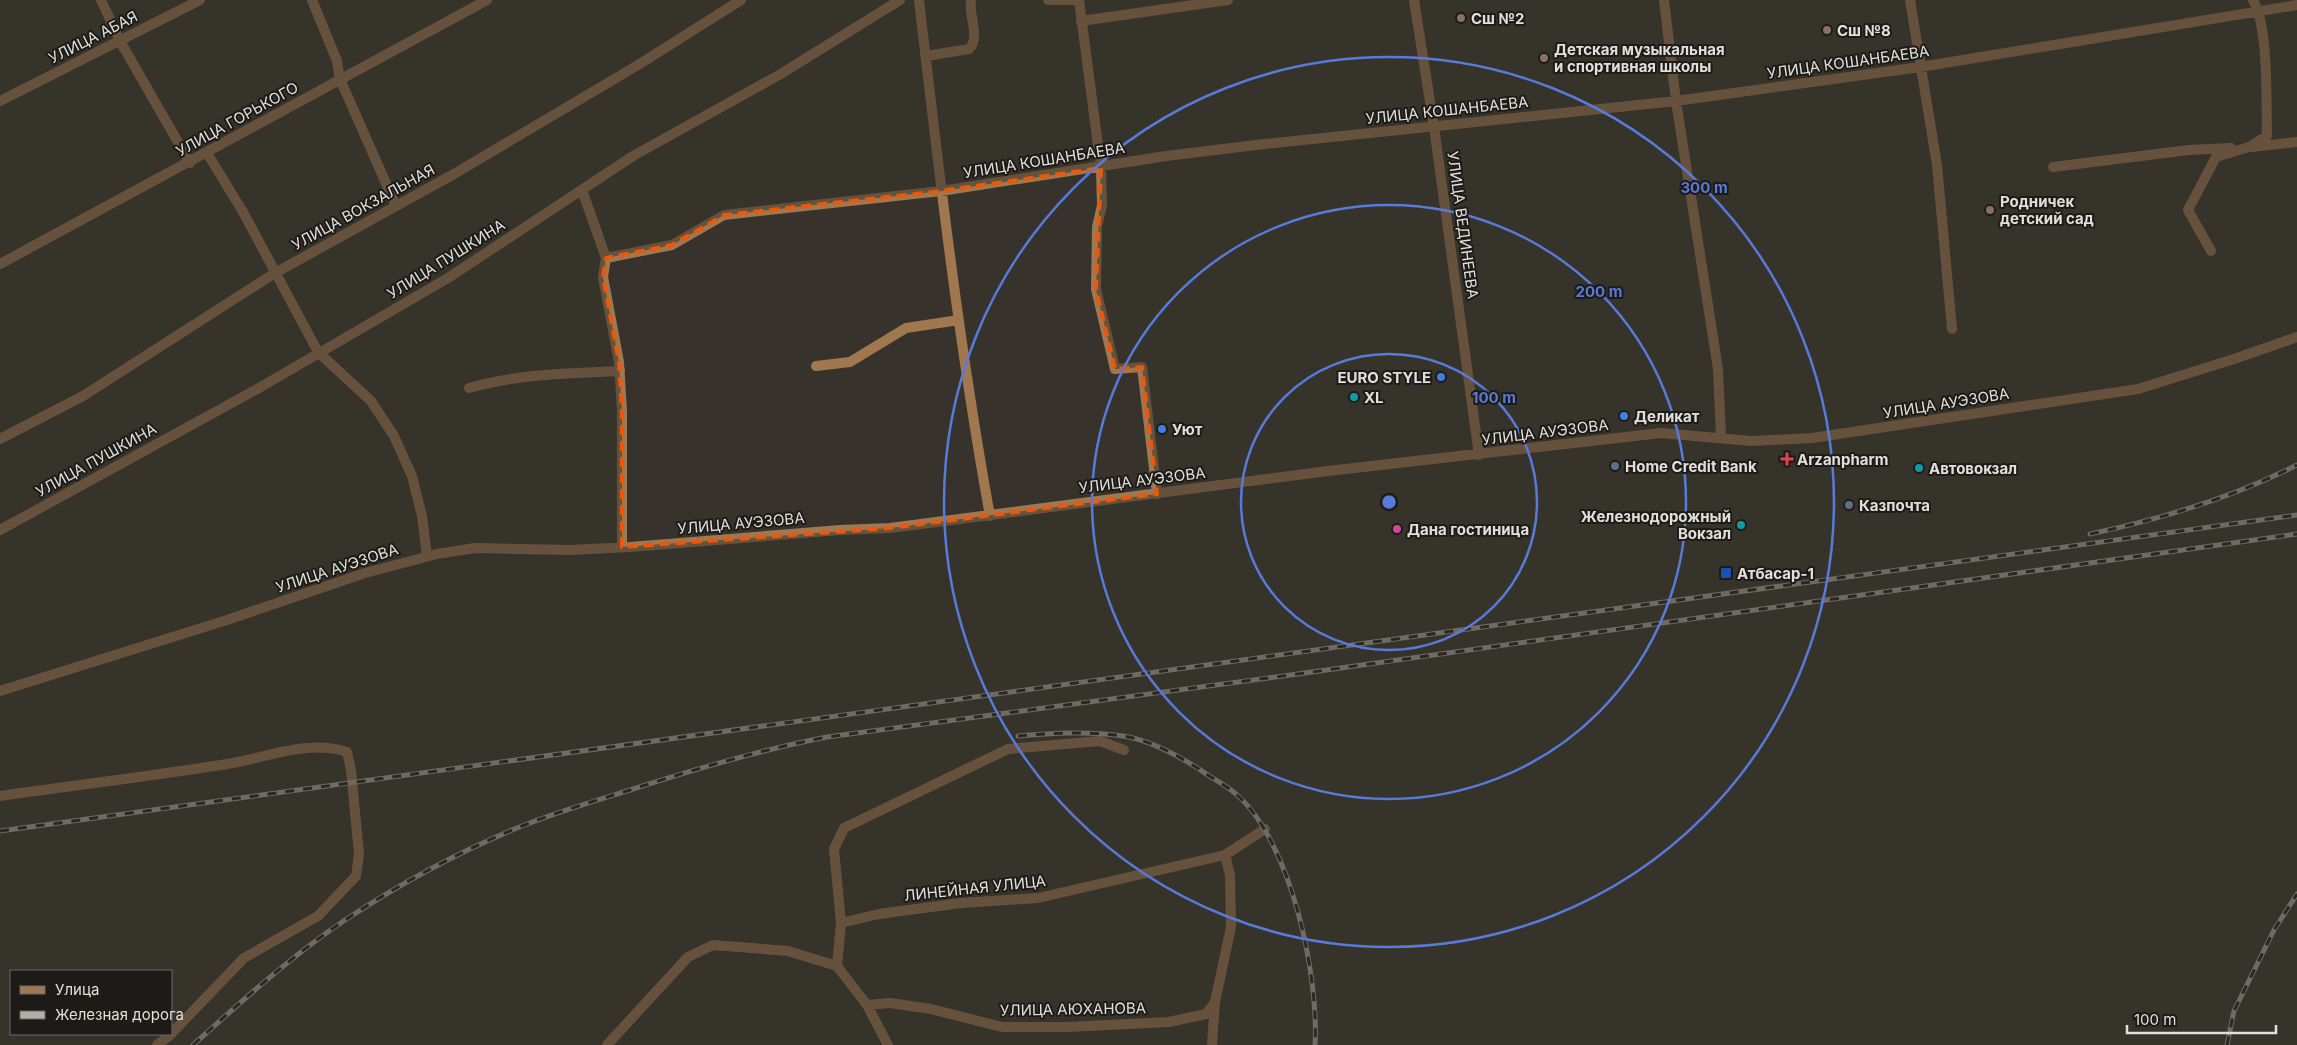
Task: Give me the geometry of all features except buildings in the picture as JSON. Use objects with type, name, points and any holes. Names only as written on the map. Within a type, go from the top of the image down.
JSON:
[{"type":"street","points":[[101,0],[120,41],[190,163]]},
{"type":"street","name":"УЛИЦА АБАЯ","points":[[0,101],[200,0]]},
{"type":"street","points":[[312,0],[337,61],[340,79],[396,206]]},
{"type":"street","name":"УЛИЦА ГОРЬКОГО","points":[[0,264],[207,154],[340,79],[487,0]]},
{"type":"street","name":"УЛИЦА ВОКЗАЛЬНАЯ","points":[[0,439],[83,396],[275,273],[396,206],[638,65],[741,0]]},
{"type":"street","name":"УЛИЦА ПУШКИНА","points":[[0,530],[259,388],[448,278],[633,156],[779,75],[900,0]]},
{"type":"street","points":[[919,0],[969,400],[990,516]]},
{"type":"street","points":[[926,56],[969,49],[972,46],[974,35],[971,0]]},
{"type":"street","points":[[1048,0],[1079,0],[1101,168],[1102,205],[1097,227],[1096,289],[1115,368],[1142,367],[1157,494]]},
{"type":"street","points":[[1081,21],[1228,0]]},
{"type":"street","name":"УЛИЦА ВЕДИНЕЕВА","points":[[1414,0],[1434,127],[1479,455]]},
{"type":"street","points":[[1664,0],[1676,101],[1718,369],[1721,438]]},
{"type":"street","points":[[1910,0],[1937,165],[1952,329]]},
{"type":"street","points":[[2211,251],[2188,210],[2216,157],[2249,147],[2267,136],[2265,66],[2259,11],[2253,0]]},
{"type":"street","name":"УЛИЦА КОШАНБАЕВА","points":[[606,258],[672,245],[724,215],[942,191],[1220,149],[1676,101],[1920,67],[2297,5]]},
{"type":"street","points":[[2053,167],[2189,150],[2297,142]]},
{"type":"street","points":[[207,154],[243,212],[318,352],[371,401],[394,436],[412,476],[422,516],[427,556]]},
{"type":"street","points":[[582,190],[606,258],[603,277],[620,371],[622,411],[622,547]]},
{"type":"street","points":[[816,366],[850,362],[906,328],[958,320]]},
{"type":"street","name":"УЛИЦА АУЭЗОВА","points":[[0,691],[227,620],[365,573],[427,556],[475,548],[570,550],[890,528],[1320,472],[1662,433],[1751,441],[1812,438],[2138,389],[2297,337]]},
{"type":"street","points":[[469,388],[494,381],[555,374],[620,371]]},
{"type":"street","points":[[837,966],[841,922],[834,849],[844,828],[1008,749],[1100,742],[1124,750]]},
{"type":"street","points":[[0,796],[229,764],[311,747],[334,748],[347,752],[351,770],[359,854],[356,876],[318,916],[244,958],[172,1033]]},
{"type":"street","name":"ЛИНЕЙНАЯ УЛИЦА","points":[[841,922],[879,914],[961,903],[1038,898],[1225,855],[1265,830]]},
{"type":"street","points":[[1212,1045],[1215,1002],[1230,927],[1230,875],[1225,855]]},
{"type":"street","points":[[607,1045],[688,957],[713,944],[788,951],[837,966],[867,1005],[888,1045]]},
{"type":"street","name":"УЛИЦА АЮХАНОВА","points":[[867,1005],[890,1003],[931,1009],[1002,1027],[1067,1027],[1169,1022],[1206,1014],[1215,1002]]},
{"type":"street","points":[[157,1045],[170,1035]]},
{"type":"highlighted area","points":[[1101,168],[1096,289],[1115,369],[1142,367],[1157,494],[890,528],[622,547],[622,411],[619,362],[603,277],[606,258],[672,245],[724,215],[941,191]]},
{"type":"railway","points":[[2090,534],[2143,522],[2196,506],[2247,488],[2297,465]]},
{"type":"railway","points":[[0,831],[2297,515]]},
{"type":"railway","points":[[193,1045],[267,980],[325,934],[388,893],[431,868],[499,836],[562,811],[703,767],[752,754],[827,737],[1305,673],[2297,534]]},
{"type":"railway","points":[[1018,736],[1084,733],[1110,734],[1133,738],[1182,758],[1237,795],[1256,816],[1273,844],[1298,911],[1312,983],[1315,1045]]},
{"type":"railway","points":[[2227,1045],[2234,1011],[2274,930],[2297,894]]},
{"type":"place","name":"Сш №2","points":[[1461,18]]},
{"type":"place","name":"Сш №8","points":[[1827,30]]},
{"type":"place","name":"Детская музыкальная и спортивная школы","points":[[1544,58]]},
{"type":"place","name":"Родничек детский сад","points":[[1990,210]]},
{"type":"place","name":"EURO STYLE","points":[[1441,377]]},
{"type":"place","name":"XL","points":[[1354,397]]},
{"type":"place","name":"Деликат","points":[[1624,416]]},
{"type":"place","name":"Уют","points":[[1162,429]]},
{"type":"place","name":"Arzanpharm","points":[[1787,459]]},
{"type":"place","name":"Home Credit Bank","points":[[1615,466]]},
{"type":"place","name":"Автовокзал","points":[[1919,468]]},
{"type":"place","name":"Казпочта","points":[[1849,505]]},
{"type":"place","name":"Железнодорожный Вокзал","points":[[1741,525]]},
{"type":"place","name":"Дана гостиница","points":[[1397,529]]},
{"type":"place","name":"Атбасар-1","points":[[1726,573]]}]
